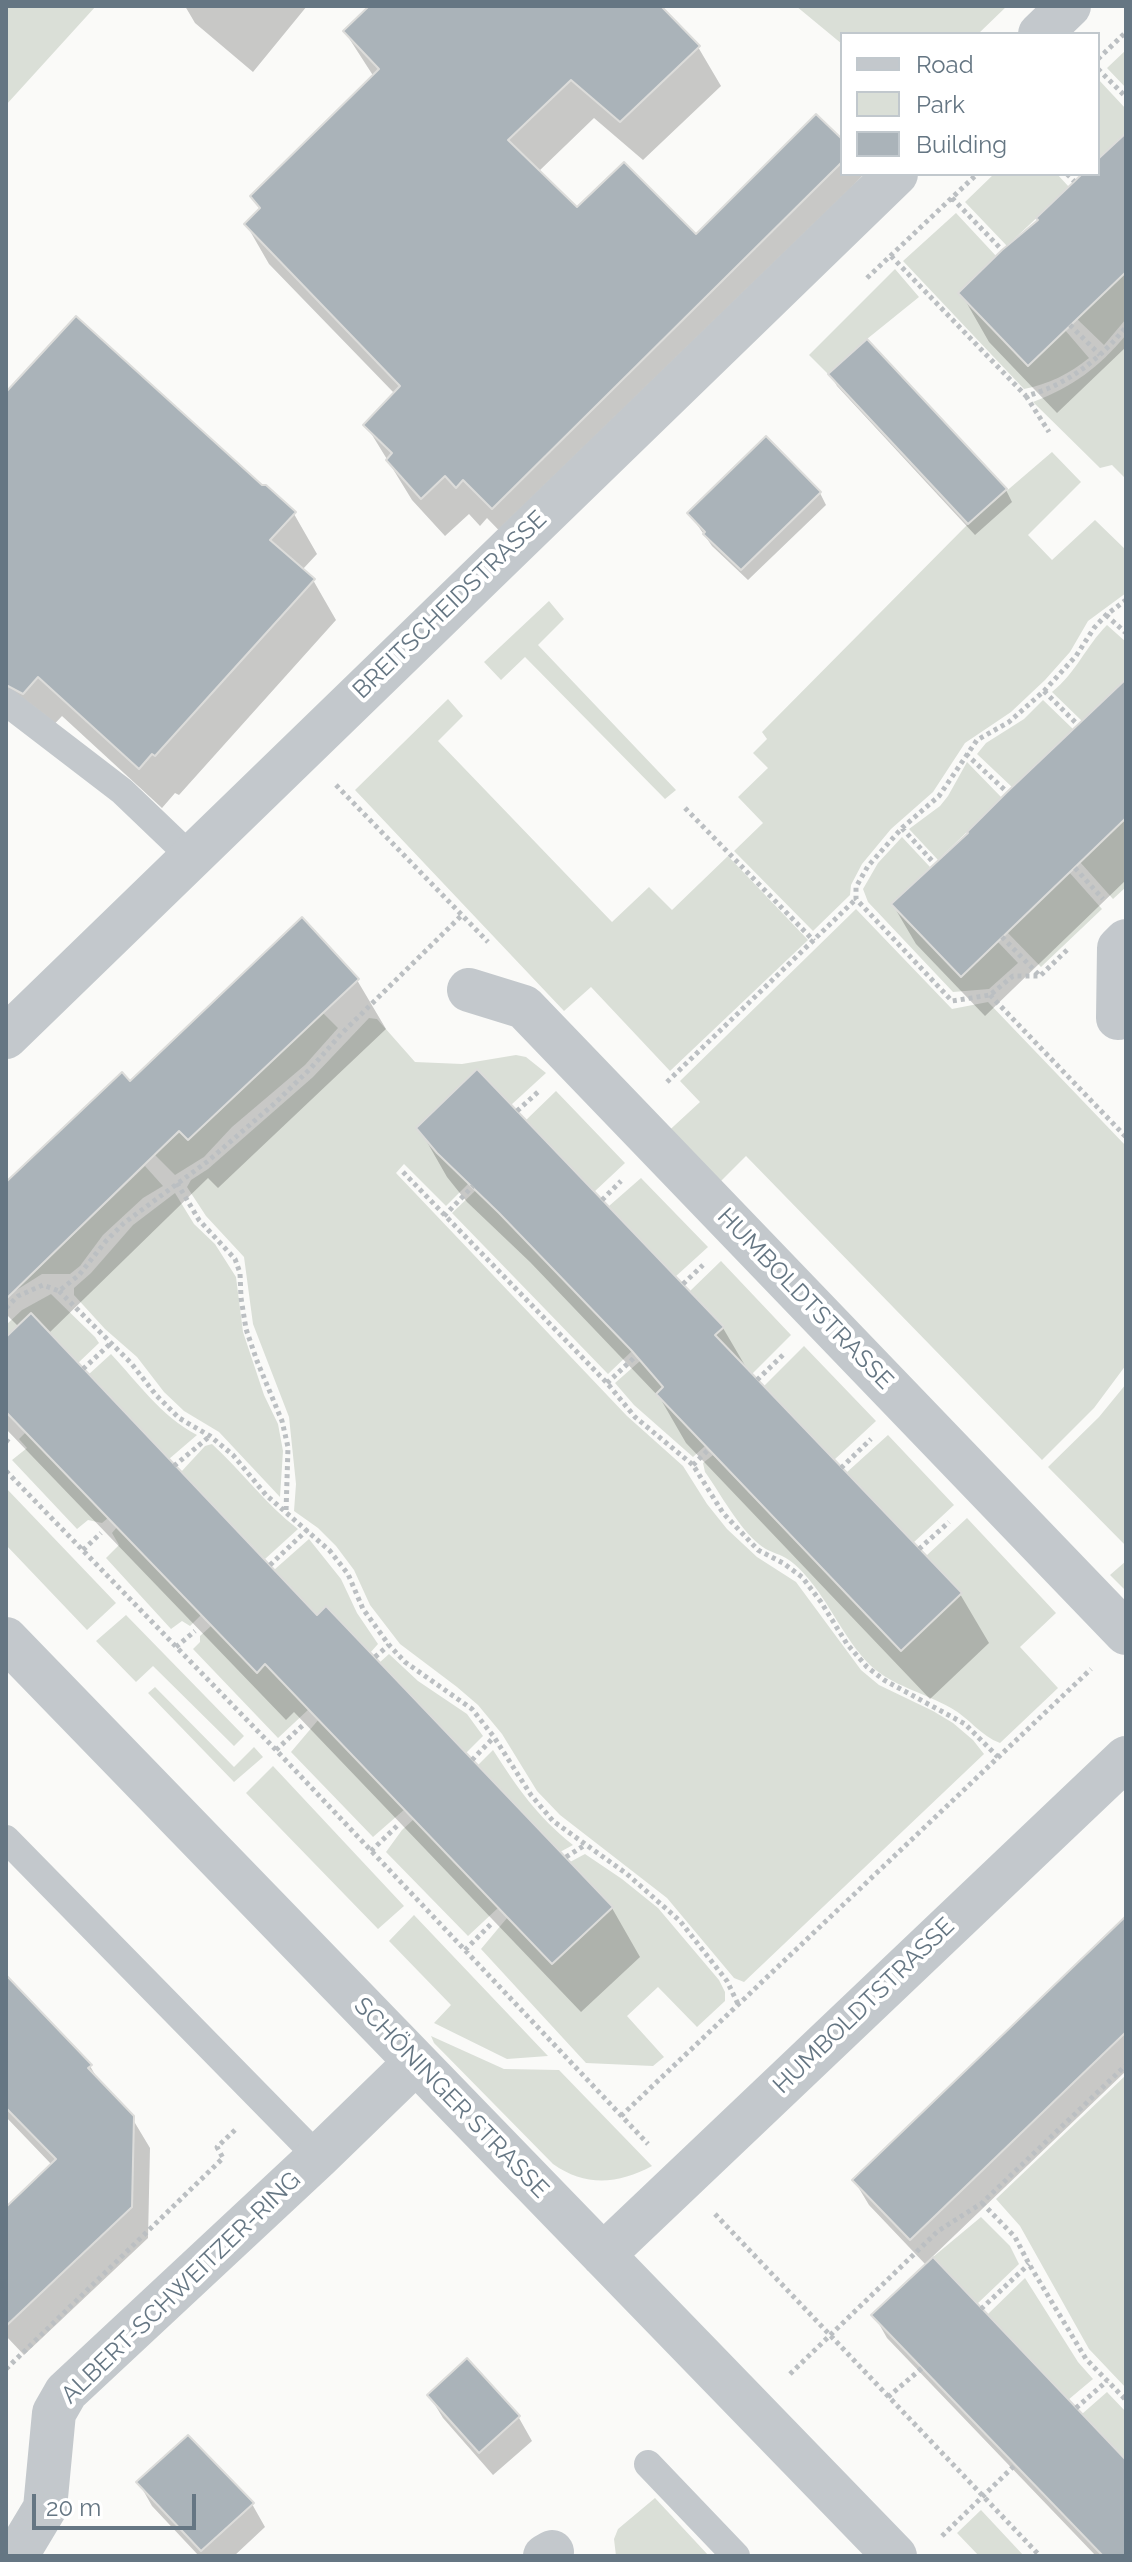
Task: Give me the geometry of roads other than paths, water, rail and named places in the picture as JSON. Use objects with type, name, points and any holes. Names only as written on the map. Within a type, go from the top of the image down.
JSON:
[{"type":"street","points":[[1042,32],[1069,6]]},
{"type":"street","name":"BREITSCHEIDSTRASSE","points":[[6,1037],[894,176]]},
{"type":"street","points":[[1118,1018],[1119,924]]},
{"type":"street","name":"HUMBOLDTSTRASSE","points":[[469,990],[524,1007],[630,1117],[1112,1648]]},
{"type":"street","name":"SCHÖNINGER STRASSE","points":[[6,1639],[737,2391],[913,2551]]},
{"type":"street","name":"HUMBOLDTSTRASSE","points":[[603,2255],[1126,1758]]},
{"type":"street","name":"ALBERT-SCHWEITZER-RING","points":[[11,2556],[24,2543],[45,2508],[54,2413],[66,2392],[416,2062]]},
{"type":"lane","points":[[6,702],[122,791],[192,858]]},
{"type":"lane","name":"ALBERT-SCHWEITZER-RING","points":[[6,1839],[318,2157]]},
{"type":"lane","points":[[648,2464],[736,2556]]}]
